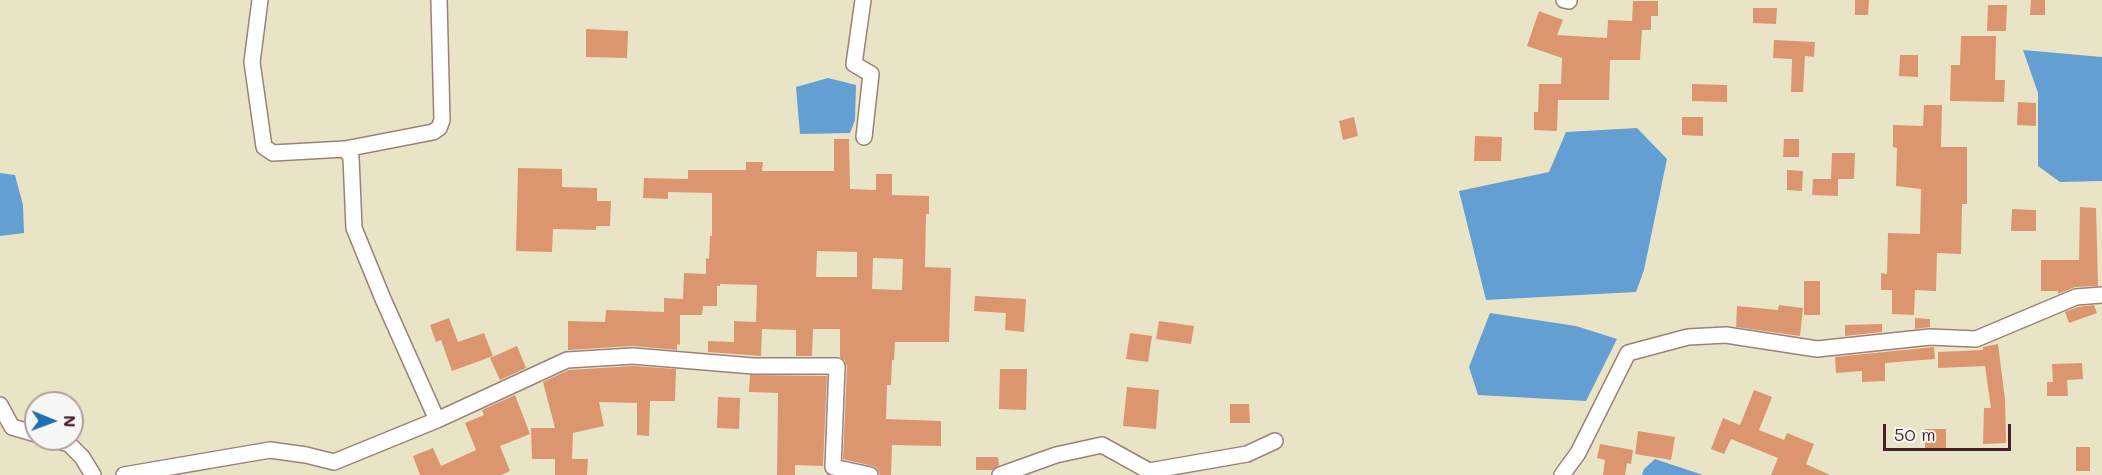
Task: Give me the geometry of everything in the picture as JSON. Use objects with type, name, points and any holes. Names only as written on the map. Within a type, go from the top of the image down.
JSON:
[{"type":"street","points":[[260,0],[252,62],[264,147],[273,153],[345,149],[433,132],[439,128],[442,120],[439,0]]},
{"type":"street","points":[[863,0],[854,64],[871,74],[864,138]]},
{"type":"street","points":[[345,149],[351,157],[354,228],[437,420]]},
{"type":"street","points":[[1562,475],[1583,444],[1628,353],[1688,337],[1726,335],[1817,348],[1930,337],[1976,339],[2076,297],[2102,295]]},
{"type":"street","points":[[124,475],[270,450],[334,462],[437,420],[567,360],[633,356],[753,366],[837,366],[833,467],[870,475]]},
{"type":"street","points":[[0,405],[12,427],[24,430]]},
{"type":"street","points":[[1000,475],[1056,455],[1102,446],[1149,471],[1247,454],[1275,441]]},
{"type":"street","points":[[76,451],[93,475]]},
{"type":"water","points":[[2023,50],[2102,57],[2102,181],[2060,182],[2038,166],[2038,93]]},
{"type":"water","points":[[828,78],[856,85],[855,120],[850,133],[800,134],[796,87]]},
{"type":"water","points":[[1637,128],[1667,159],[1644,270],[1636,292],[1486,300],[1459,191],[1549,172],[1566,132]]},
{"type":"water","points":[[0,173],[15,175],[23,205],[24,233],[0,236]]},
{"type":"water","points":[[1490,313],[1576,326],[1617,339],[1586,401],[1478,395],[1469,367]]},
{"type":"water","points":[[1655,459],[1703,475],[1642,475],[1644,469]]},
{"type":"building","points":[[1855,0],[1869,0],[1868,15],[1855,15]]},
{"type":"building","points":[[2031,0],[2045,0],[2045,15],[2030,15]]},
{"type":"building","points":[[1633,1],[1658,1],[1658,16],[1651,16],[1651,30],[1642,30],[1640,60],[1610,60],[1609,100],[1558,100],[1557,131],[1534,130],[1534,112],[1538,112],[1539,84],[1561,84],[1562,58],[1527,46],[1539,11],[1563,20],[1557,35],[1607,38],[1608,20],[1632,21]]},
{"type":"building","points":[[1988,5],[2007,5],[2006,31],[1987,31]]},
{"type":"building","points":[[1753,8],[1777,8],[1776,24],[1753,23]]},
{"type":"building","points":[[586,29],[628,31],[627,58],[586,57]]},
{"type":"building","points":[[1961,36],[1996,36],[1995,80],[2005,80],[2004,102],[1950,101],[1951,65],[1960,65]]},
{"type":"building","points":[[1774,40],[1815,42],[1814,57],[1805,56],[1803,92],[1791,92],[1792,59],[1773,58]]},
{"type":"building","points":[[1900,55],[1918,55],[1918,77],[1899,76]]},
{"type":"building","points":[[1692,84],[1727,85],[1727,102],[1692,101]]},
{"type":"building","points":[[2018,102],[2036,103],[2036,126],[2017,125]]},
{"type":"building","points":[[1924,105],[1942,105],[1941,147],[1967,147],[1967,204],[1962,204],[1961,254],[1937,253],[1936,291],[1915,290],[1914,315],[1892,314],[1892,290],[1881,290],[1881,273],[1887,274],[1888,233],[1920,234],[1921,189],[1896,186],[1897,148],[1893,147],[1893,125],[1923,126]]},
{"type":"building","points":[[1354,117],[1358,136],[1343,140],[1339,121]]},
{"type":"building","points":[[1682,117],[1703,117],[1703,136],[1682,135]]},
{"type":"building","points":[[1475,136],[1502,137],[1501,161],[1474,161]]},
{"type":"building","points":[[834,139],[849,139],[850,189],[876,190],[876,174],[892,174],[892,195],[929,196],[929,214],[926,214],[925,267],[951,268],[949,342],[895,342],[891,385],[887,385],[886,419],[941,421],[941,446],[892,445],[891,475],[880,475],[877,468],[873,466],[843,459],[847,366],[840,357],[840,329],[813,329],[812,356],[796,356],[796,330],[762,329],[761,356],[708,352],[708,341],[734,342],[734,321],[756,322],[757,285],[720,284],[717,286],[717,306],[703,306],[702,315],[680,315],[680,345],[677,344],[677,350],[633,346],[568,350],[568,321],[605,322],[606,310],[664,312],[664,298],[683,299],[684,273],[706,274],[706,258],[709,259],[710,236],[712,236],[712,193],[668,192],[668,199],[643,198],[644,178],[688,179],[688,170],[746,170],[746,162],[763,162],[762,171],[834,171]],"holes":[[[817,251],[857,252],[857,277],[816,277]],[[873,258],[903,259],[902,290],[872,289]]]},
{"type":"building","points":[[1784,139],[1799,139],[1799,157],[1783,157]]},
{"type":"building","points":[[1832,153],[1855,153],[1854,179],[1831,179]]},
{"type":"building","points":[[518,168],[562,169],[562,187],[597,188],[597,201],[611,201],[610,226],[596,226],[596,230],[553,229],[552,252],[516,251]]},
{"type":"building","points":[[1787,170],[1803,171],[1802,191],[1787,190]]},
{"type":"building","points":[[1813,179],[1838,179],[1838,196],[1812,195]]},
{"type":"building","points":[[2080,207],[2096,208],[2098,286],[2075,287],[2058,294],[2058,291],[2041,291],[2041,260],[2079,260]]},
{"type":"building","points":[[2012,209],[2036,210],[2036,231],[2011,231]]},
{"type":"building","points":[[1804,281],[1820,281],[1820,315],[1804,315]]},
{"type":"building","points":[[975,296],[1026,299],[1024,332],[1005,330],[1006,313],[974,311]]},
{"type":"building","points":[[1779,305],[1803,308],[1800,336],[1736,327],[1737,306],[1778,310]]},
{"type":"building","points":[[2094,305],[2097,313],[2069,323],[2065,312],[2078,307]]},
{"type":"building","points":[[449,318],[458,342],[484,333],[493,356],[452,371],[441,340],[436,342],[430,325]]},
{"type":"building","points":[[1915,318],[1930,319],[1930,327],[1915,329]]},
{"type":"building","points":[[1159,321],[1194,326],[1191,344],[1156,339]]},
{"type":"building","points":[[1882,324],[1882,332],[1845,336],[1845,325]]},
{"type":"building","points":[[1130,333],[1152,336],[1148,362],[1126,359]]},
{"type":"building","points":[[1998,344],[2005,399],[2006,443],[1983,444],[1984,408],[1991,408],[1985,366],[1938,368],[1938,352],[1983,350],[1983,347]]},
{"type":"building","points":[[517,346],[526,368],[500,380],[490,358]]},
{"type":"building","points":[[1934,347],[1935,359],[1885,363],[1885,381],[1862,382],[1862,371],[1836,373],[1835,357]]},
{"type":"building","points":[[2082,363],[2083,379],[2067,380],[2068,396],[2047,396],[2047,382],[2053,382],[2052,364]]},
{"type":"building","points":[[633,366],[676,369],[675,401],[650,401],[649,436],[637,435],[637,403],[599,402],[604,426],[573,433],[572,459],[588,459],[587,475],[555,475],[555,459],[532,459],[531,428],[555,428],[543,382],[569,370]]},
{"type":"building","points":[[1000,369],[1027,369],[1026,410],[999,409]]},
{"type":"building","points":[[750,375],[827,376],[823,466],[795,465],[795,475],[777,475],[778,393],[749,392]]},
{"type":"building","points":[[1127,387],[1159,390],[1156,429],[1123,426]]},
{"type":"building","points":[[1754,390],[1772,397],[1759,430],[1784,440],[1787,433],[1814,444],[1806,464],[1830,475],[1771,475],[1778,458],[1731,439],[1724,454],[1711,449],[1723,418],[1740,425]]},
{"type":"building","points":[[515,395],[530,434],[500,446],[510,471],[501,475],[420,475],[413,456],[433,448],[441,466],[476,450],[465,423],[484,415],[482,410]]},
{"type":"building","points":[[718,397],[740,398],[739,429],[717,428]]},
{"type":"building","points":[[1230,404],[1249,404],[1250,423],[1230,423]]},
{"type":"building","points":[[1925,429],[1946,429],[1946,448],[1925,448]]},
{"type":"building","points":[[1638,431],[1675,437],[1671,460],[1635,454]]},
{"type":"building","points":[[1600,444],[1633,450],[1631,464],[1627,463],[1625,475],[1603,475],[1605,460],[1597,458]]},
{"type":"building","points":[[2076,447],[2090,447],[2090,471],[2076,471]]},
{"type":"building","points":[[976,457],[998,457],[999,465],[992,470],[976,470]]}]
